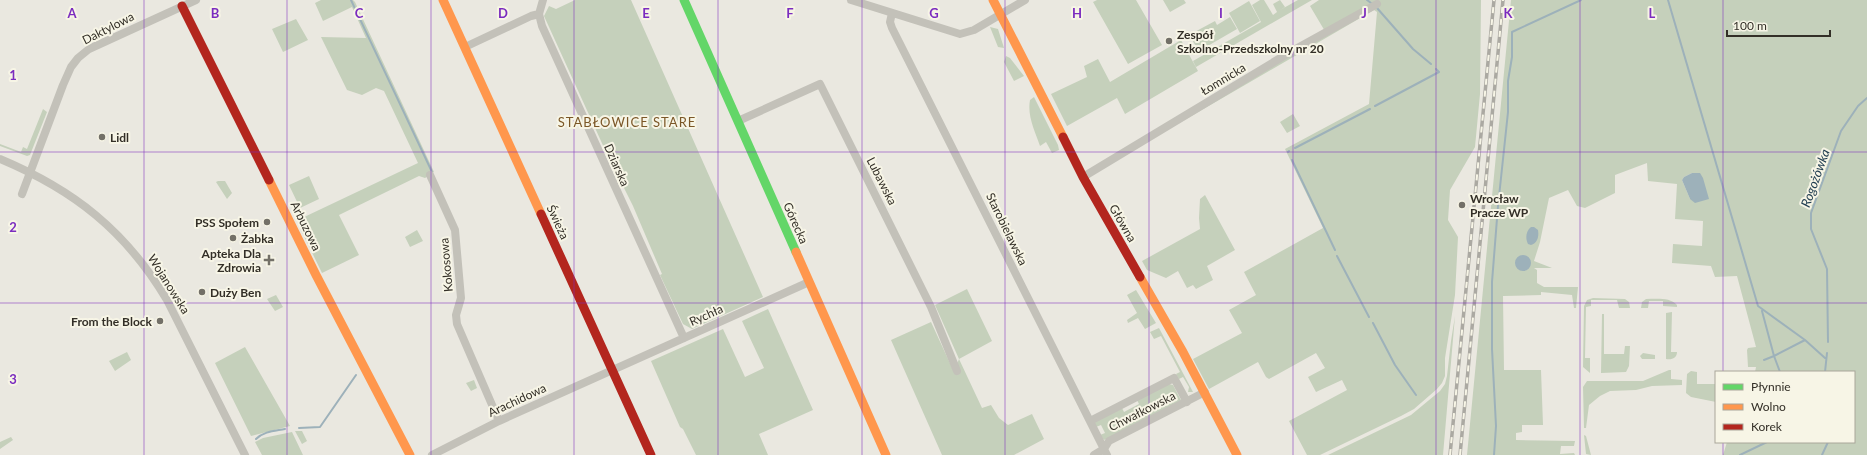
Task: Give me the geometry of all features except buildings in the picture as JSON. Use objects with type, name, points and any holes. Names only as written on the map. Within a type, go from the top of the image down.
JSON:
[{"type":"street","name":"Daktylowa","points":[[22,194],[29,171],[63,85],[78,58],[89,49],[196,0]]},
{"type":"street","name":"Świeża","points":[[443,0],[651,455]]},
{"type":"street","points":[[465,47],[539,14],[543,0]]},
{"type":"street","name":"Górecka","points":[[684,0],[886,455]]},
{"type":"street","points":[[851,0],[960,34],[974,30],[1025,0]]},
{"type":"street","name":"Główna","points":[[993,0],[1084,177],[1205,392],[1237,455]]},
{"type":"street","name":"Łomnicka","points":[[1084,177],[1292,52],[1377,4]]},
{"type":"street","name":"Arbuzowa","points":[[182,6],[316,275],[410,455]]},
{"type":"street","name":"Starobielawska","points":[[892,13],[890,22],[892,28],[1106,452]]},
{"type":"street","name":"Dziarska","points":[[539,14],[542,26],[554,54],[684,338]]},
{"type":"street","name":"Lubawska","points":[[738,121],[820,84],[931,307],[957,371]]},
{"type":"street","name":"Wojanowska","points":[[0,159],[29,171],[61,189],[99,216],[118,234],[144,264],[157,282],[174,311],[245,455]]},
{"type":"street","name":"Kokosowa","points":[[430,175],[455,230],[461,298],[455,320],[499,421]]},
{"type":"street","name":"Rychła","points":[[613,370],[810,282]]},
{"type":"street","name":"Arachidowa","points":[[432,455],[499,421],[613,370]]},
{"type":"street","points":[[1090,420],[1174,378],[1187,402]]},
{"type":"street","name":"Chwałkowska","points":[[1094,455],[1106,452],[1109,441],[1205,392]]},
{"type":"green space","points":[[321,0],[353,0],[355,2],[434,172],[425,178],[419,176],[339,215],[359,255],[322,273],[300,228],[300,219],[418,163],[384,91],[376,88],[362,95],[347,90],[321,37],[366,38],[352,7],[323,21],[315,3]]},
{"type":"green space","points":[[575,0],[631,0],[763,297],[692,329],[683,324],[660,275],[662,274],[633,206],[606,152],[544,16],[549,6],[556,9]]},
{"type":"green space","points":[[1097,0],[1136,0],[1162,45],[1128,64],[1093,2]]},
{"type":"green space","points":[[1163,0],[1184,0],[1186,3],[1170,12]]},
{"type":"green space","points":[[1260,0],[1264,0],[1273,15],[1277,12],[1273,4],[1280,0],[1285,7],[1280,10],[1298,0],[1312,0],[1196,67],[1193,61],[1261,22],[1252,5]]},
{"type":"green space","points":[[1319,0],[1481,0],[1480,94],[1475,147],[1450,190],[1448,220],[1458,237],[1455,295],[1445,358],[1445,376],[1442,383],[1414,409],[1401,416],[1320,455],[1307,455],[1289,421],[1347,390],[1342,380],[1316,392],[1308,377],[1325,368],[1316,353],[1269,379],[1266,377],[1258,362],[1209,389],[1193,359],[1242,333],[1229,310],[1256,295],[1244,272],[1323,228],[1285,149],[1369,104],[1377,12],[1374,10],[1176,125],[1326,33],[1310,6]]},
{"type":"green space","points":[[1511,0],[1867,0],[1867,455],[1723,455],[1727,443],[1855,443],[1855,371],[1755,371],[1756,367],[1748,367],[1747,350],[1748,348],[1756,347],[1737,276],[1715,277],[1711,266],[1672,263],[1673,244],[1702,246],[1703,221],[1675,219],[1677,184],[1648,181],[1647,163],[1615,175],[1615,193],[1585,208],[1577,206],[1568,190],[1549,198],[1540,242],[1534,261],[1552,268],[1534,268],[1537,270],[1537,283],[1544,287],[1578,287],[1576,308],[1574,308],[1572,295],[1541,292],[1541,295],[1503,296],[1504,370],[1541,370],[1543,425],[1522,425],[1522,432],[1516,433],[1516,440],[1575,441],[1574,446],[1561,446],[1560,454],[1574,453],[1575,455],[1467,455]],"holes":[[[1692,173],[1700,173],[1690,199],[1682,180],[1684,177]]]},
{"type":"green space","points":[[1249,1],[1260,21],[1240,33],[1229,13]]},
{"type":"green space","points":[[1230,17],[1237,29],[1199,51],[1189,35],[1215,21],[1217,25]]},
{"type":"green space","points":[[296,19],[308,40],[283,52],[272,29]]},
{"type":"green space","points":[[990,27],[998,29],[1004,48],[998,47]]},
{"type":"green space","points":[[1181,40],[1198,71],[1125,114],[1117,98],[1067,126],[1051,94],[1087,77],[1084,66],[1098,59],[1110,82]]},
{"type":"green space","points":[[1192,45],[1197,50],[1192,55],[1187,50]]},
{"type":"green space","points":[[1006,56],[1010,58],[1024,76],[1014,81],[1004,62]]},
{"type":"green space","points":[[1034,97],[1058,145],[1059,150],[1052,153],[1046,142],[1040,146],[1032,123],[1029,106],[1030,100]]},
{"type":"green space","points":[[43,109],[47,112],[30,155],[27,156],[0,146],[0,144],[21,152],[23,147],[27,149]]},
{"type":"green space","points":[[1293,114],[1300,126],[1287,133],[1280,122]]},
{"type":"green space","points":[[309,176],[319,199],[300,208],[289,185]]},
{"type":"green space","points":[[225,181],[232,193],[227,199],[216,182]]},
{"type":"green space","points":[[1205,195],[1235,250],[1207,266],[1213,280],[1196,289],[1193,285],[1187,288],[1178,271],[1166,278],[1147,270],[1142,261],[1200,229],[1200,199]]},
{"type":"green space","points":[[417,230],[423,241],[410,247],[405,237]]},
{"type":"green space","points":[[967,289],[992,341],[959,359],[935,305]]},
{"type":"green space","points":[[1136,290],[1156,323],[1145,329],[1138,318],[1128,323],[1127,320],[1137,313],[1127,295]]},
{"type":"green space","points":[[276,295],[283,307],[275,311],[267,299]]},
{"type":"green space","points":[[1593,298],[1625,299],[1629,302],[1630,308],[1619,308],[1617,300],[1591,300],[1591,306],[1586,307],[1585,358],[1590,358],[1590,373],[1583,367],[1584,306],[1587,300]]},
{"type":"green space","points":[[1646,299],[1671,301],[1677,305],[1677,307],[1663,306],[1663,301],[1649,301],[1648,308],[1641,308],[1642,302]]},
{"type":"green space","points":[[768,309],[813,410],[759,434],[768,455],[696,455],[683,429],[680,427],[651,361],[723,329],[745,377],[764,368],[742,321]]},
{"type":"green space","points":[[1672,312],[1671,352],[1677,352],[1677,354],[1672,359],[1666,359],[1666,313]]},
{"type":"green space","points":[[1602,314],[1604,314],[1604,354],[1624,354],[1625,346],[1630,346],[1629,366],[1626,372],[1601,373]]},
{"type":"green space","points":[[1455,316],[1443,455],[1328,455],[1411,415],[1440,391],[1445,384],[1447,376]]},
{"type":"green space","points":[[931,322],[954,372],[959,359],[982,408],[991,405],[999,418],[1008,425],[1032,414],[1044,439],[1014,455],[942,455],[891,340]]},
{"type":"green space","points":[[1159,328],[1193,392],[1188,392],[1189,387],[1183,377],[1179,379],[1176,374],[1180,372],[1161,336],[1154,339],[1150,332]]},
{"type":"green space","points":[[245,347],[290,426],[251,436],[215,363]]},
{"type":"green space","points":[[127,352],[131,360],[115,371],[109,361]]},
{"type":"green space","points":[[1643,353],[1655,355],[1655,359],[1642,359],[1640,356]]},
{"type":"green space","points":[[1671,370],[1671,379],[1682,380],[1682,385],[1652,386],[1636,390],[1610,391],[1600,396],[1589,405],[1586,428],[1584,428],[1583,387],[1587,381],[1643,381]]},
{"type":"green space","points":[[1691,371],[1697,372],[1697,384],[1715,384],[1715,402],[1691,397],[1686,393],[1687,374]]},
{"type":"green space","points":[[474,380],[477,388],[471,391],[466,383]]},
{"type":"green space","points":[[1169,384],[1173,385],[1181,400],[1180,402],[1104,440],[1100,435],[1105,433],[1101,425],[1096,427],[1094,424],[1096,420],[1122,408],[1124,412],[1139,404],[1137,400]]},
{"type":"green space","points":[[295,431],[302,431],[307,441],[302,444]]},
{"type":"green space","points":[[292,432],[303,455],[262,455],[255,442],[263,438]]},
{"type":"green space","points":[[1584,435],[1586,436],[1591,455],[1586,454]]},
{"type":"green space","points":[[11,437],[13,440],[0,449],[0,442]]},
{"type":"water","points":[[1692,173],[1700,173],[1709,199],[1695,203],[1690,199],[1682,180],[1684,177]]},
{"type":"water","points":[[1531,227],[1538,230],[1538,239],[1531,245],[1528,244],[1526,237],[1528,230]]},
{"type":"water","points":[[1520,255],[1526,255],[1531,260],[1529,269],[1526,271],[1520,271],[1515,266],[1515,260]]},
{"type":"waterway","points":[[351,0],[432,172]]},
{"type":"waterway","points":[[1367,0],[1371,3]]},
{"type":"waterway","points":[[1494,455],[1496,426],[1492,349],[1492,282],[1508,112],[1508,81],[1512,57],[1512,32],[1581,0]]},
{"type":"waterway","points":[[1668,0],[1758,306],[1805,340],[1825,358]]},
{"type":"waterway","points":[[1377,8],[1413,49],[1431,64]]},
{"type":"waterway","points":[[1375,106],[1439,72],[1436,69]]},
{"type":"waterway","name":"Rogożówka","points":[[1828,342],[1827,269],[1811,229],[1811,213],[1841,131],[1858,106],[1867,98]]},
{"type":"waterway","points":[[1295,148],[1370,109]]},
{"type":"waterway","points":[[1292,160],[1335,250]]},
{"type":"waterway","points":[[1337,256],[1369,317]]},
{"type":"waterway","points":[[1762,311],[1774,356],[1805,340]]},
{"type":"waterway","points":[[1373,323],[1395,365],[1416,395]]},
{"type":"waterway","name":"Rogożówka","points":[[1825,371],[1827,353]]},
{"type":"waterway","points":[[1764,360],[1774,356],[1780,371]]},
{"type":"waterway","points":[[299,428],[320,427],[356,375]]},
{"type":"waterway","points":[[256,439],[266,433],[285,429]]},
{"type":"waterway","points":[[1740,455],[1765,443]]},
{"type":"waterway","name":"Rogożówka","points":[[1822,455],[1828,443]]},
{"type":"railway","points":[[1450,455],[1494,0]]},
{"type":"railway","points":[[1460,455],[1503,0]]},
{"type":"traffic: fast","points":[[684,0],[796,252]]},
{"type":"traffic: slow","points":[[443,0],[541,214]]},
{"type":"traffic: slow","points":[[993,0],[1063,137]]},
{"type":"traffic: slow","points":[[269,180],[316,275],[410,455]]},
{"type":"traffic: slow","points":[[796,252],[886,455]]},
{"type":"traffic: slow","points":[[1140,277],[1183,352],[1237,455]]},
{"type":"traffic: jam","points":[[182,6],[269,180]]},
{"type":"traffic: jam","points":[[1063,137],[1083,177],[1140,277]]},
{"type":"traffic: jam","points":[[541,214],[651,455]]},
{"type":"place","name":"Zespół Szkolno-Przedszkolny nr 20","points":[[1169,41]]},
{"type":"place","name":"Lidl","points":[[102,137]]},
{"type":"place","name":"Wrocław Pracze WP","points":[[1462,205]]},
{"type":"place","name":"PSS Społem","points":[[267,222]]},
{"type":"place","name":"Żabka","points":[[233,238]]},
{"type":"place","name":"Apteka Dla Zdrowia","points":[[269,260]]},
{"type":"place","name":"Duży Ben","points":[[202,292]]},
{"type":"place","name":"From the Block","points":[[160,321]]},
{"type":"district","name":"STABŁOWICE STARE","points":[[627,122]]}]
